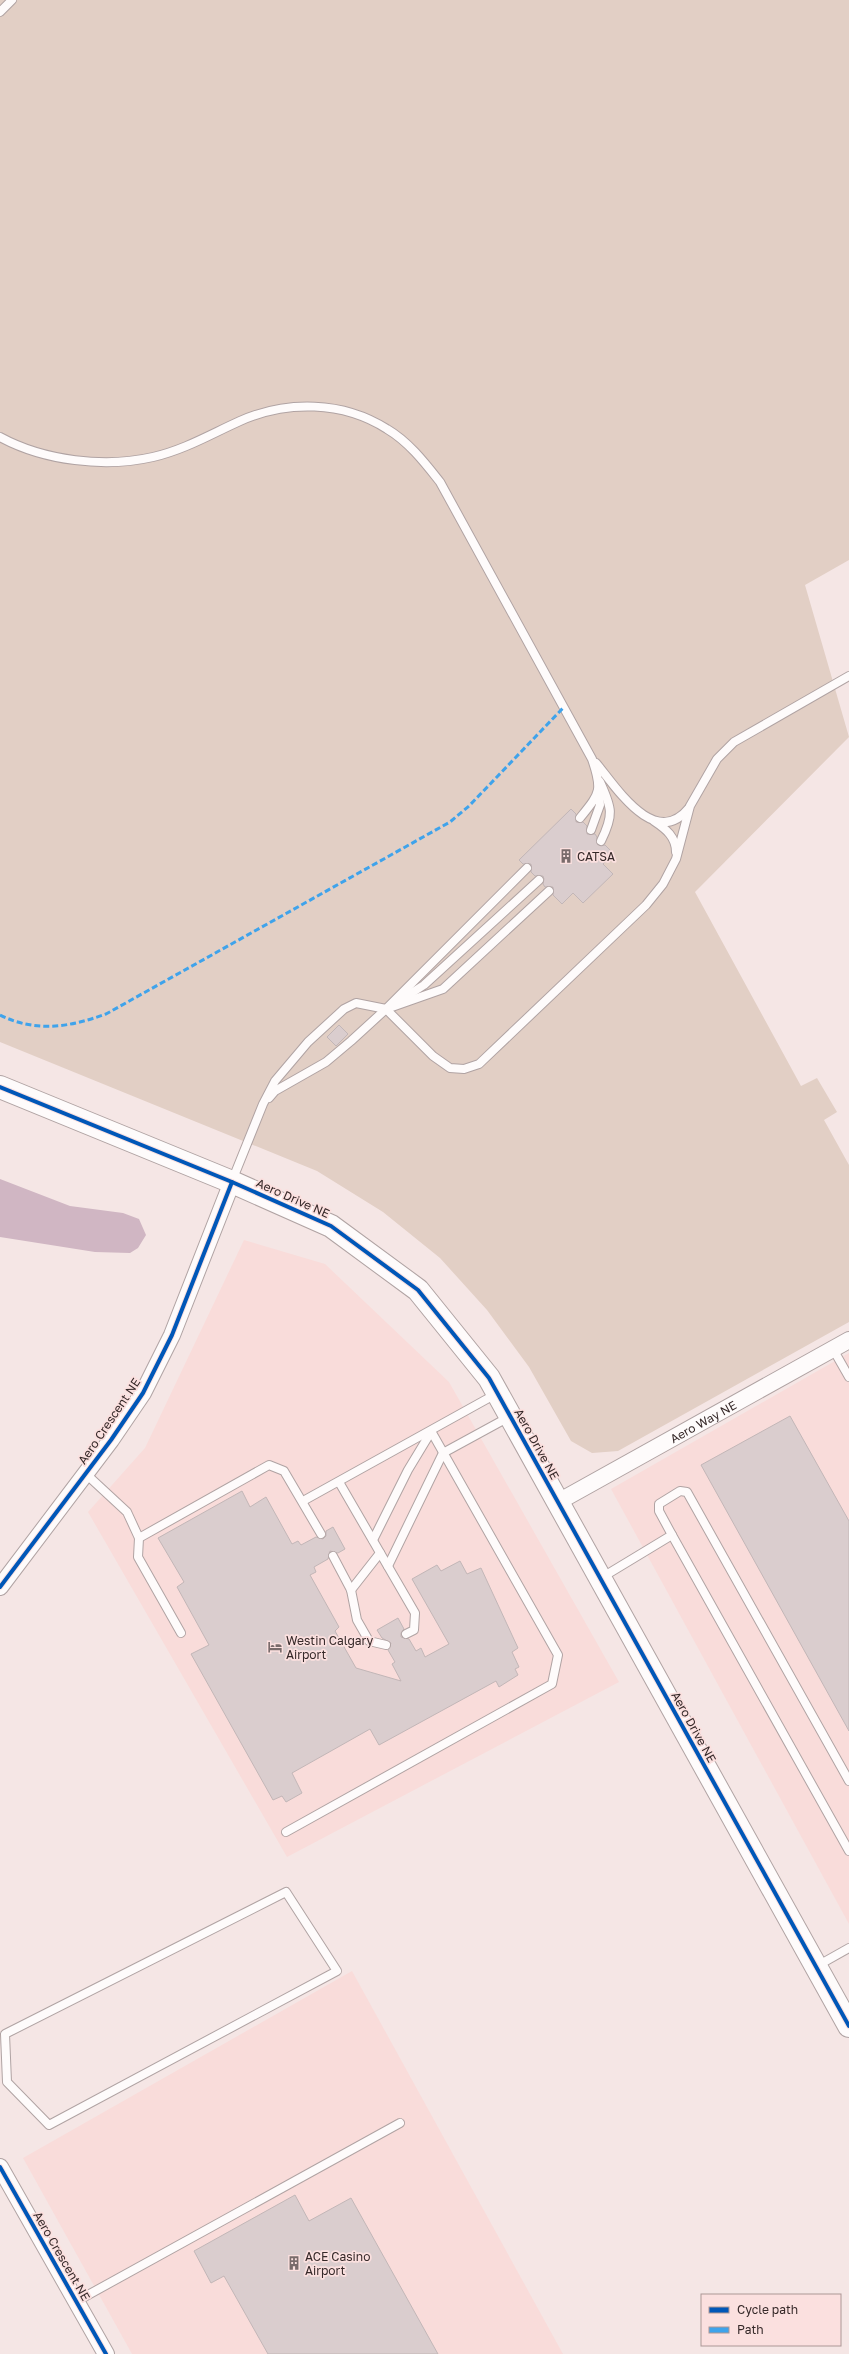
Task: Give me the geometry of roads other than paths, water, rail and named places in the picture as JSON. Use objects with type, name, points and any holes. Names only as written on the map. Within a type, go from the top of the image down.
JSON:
[{"type":"street","name":"Aero Drive NE","points":[[0,1087],[232,1182],[332,1226],[418,1290],[489,1378],[498,1393],[849,2026]]},
{"type":"street","name":"Aero Crescent NE","points":[[0,1587],[86,1474],[143,1393],[172,1335],[232,1182]]},
{"type":"street","name":"Aero Way NE","points":[[558,1502],[849,1340]]},
{"type":"street","name":"Aero Crescent NE","points":[[0,2168],[106,2354]]},
{"type":"lane","points":[[0,12],[12,0]]},
{"type":"lane","points":[[0,437],[10,442],[58,457],[105,462],[153,457],[204,440],[240,421],[277,409],[318,406],[354,412],[388,429],[417,454],[440,482],[592,759],[635,810],[663,827],[672,836],[676,844],[676,859]]},
{"type":"lane","points":[[652,820],[668,821],[682,817],[714,764],[734,742],[849,676]]},
{"type":"lane","points":[[591,830],[600,805],[599,785],[592,759]]},
{"type":"lane","points":[[580,818],[596,799],[599,785]]},
{"type":"lane","points":[[599,785],[610,804],[610,822],[601,841]]},
{"type":"lane","points":[[386,1009],[433,1056],[450,1068],[464,1069],[479,1064],[646,905],[663,884],[676,859],[690,806]]},
{"type":"lane","points":[[263,1104],[275,1091],[326,1062],[386,1009],[527,868]]},
{"type":"lane","points":[[386,1009],[424,985],[539,880]]},
{"type":"lane","points":[[232,1182],[263,1104],[275,1081],[308,1042],[344,1009],[356,1003],[386,1009],[443,989],[549,891]]},
{"type":"lane","points":[[833,1349],[849,1377]]},
{"type":"lane","points":[[303,1501],[498,1393]]},
{"type":"lane","points":[[388,1566],[443,1453],[510,1416]]},
{"type":"lane","points":[[286,1832],[552,1684],[558,1655],[431,1431]]},
{"type":"lane","points":[[373,1540],[408,1470],[431,1431]]},
{"type":"lane","points":[[139,1538],[269,1464],[284,1471],[321,1534]]},
{"type":"lane","points":[[86,1474],[127,1512],[139,1538],[138,1557],[181,1633]]},
{"type":"lane","points":[[339,1482],[415,1613],[414,1630],[406,1634]]},
{"type":"lane","points":[[849,1781],[688,1492],[680,1491],[659,1504],[659,1511],[672,1535],[849,1851]]},
{"type":"lane","points":[[600,1578],[672,1535]]},
{"type":"lane","points":[[351,1590],[380,1553]]},
{"type":"lane","points":[[333,1556],[351,1590],[357,1620],[369,1641],[386,1645]]},
{"type":"lane","points":[[286,1892],[337,1971],[49,2125],[4,2084],[5,2034],[286,1892]]},
{"type":"lane","points":[[816,1967],[849,1948]]},
{"type":"lane","points":[[77,2301],[400,2123]]},
{"type":"place","name":"CATSA","points":[[566,856]]},
{"type":"place","name":"Westin Calgary Airport","points":[[275,1647]]},
{"type":"place","name":"ACE Casino Airport","points":[[294,2263]]}]
